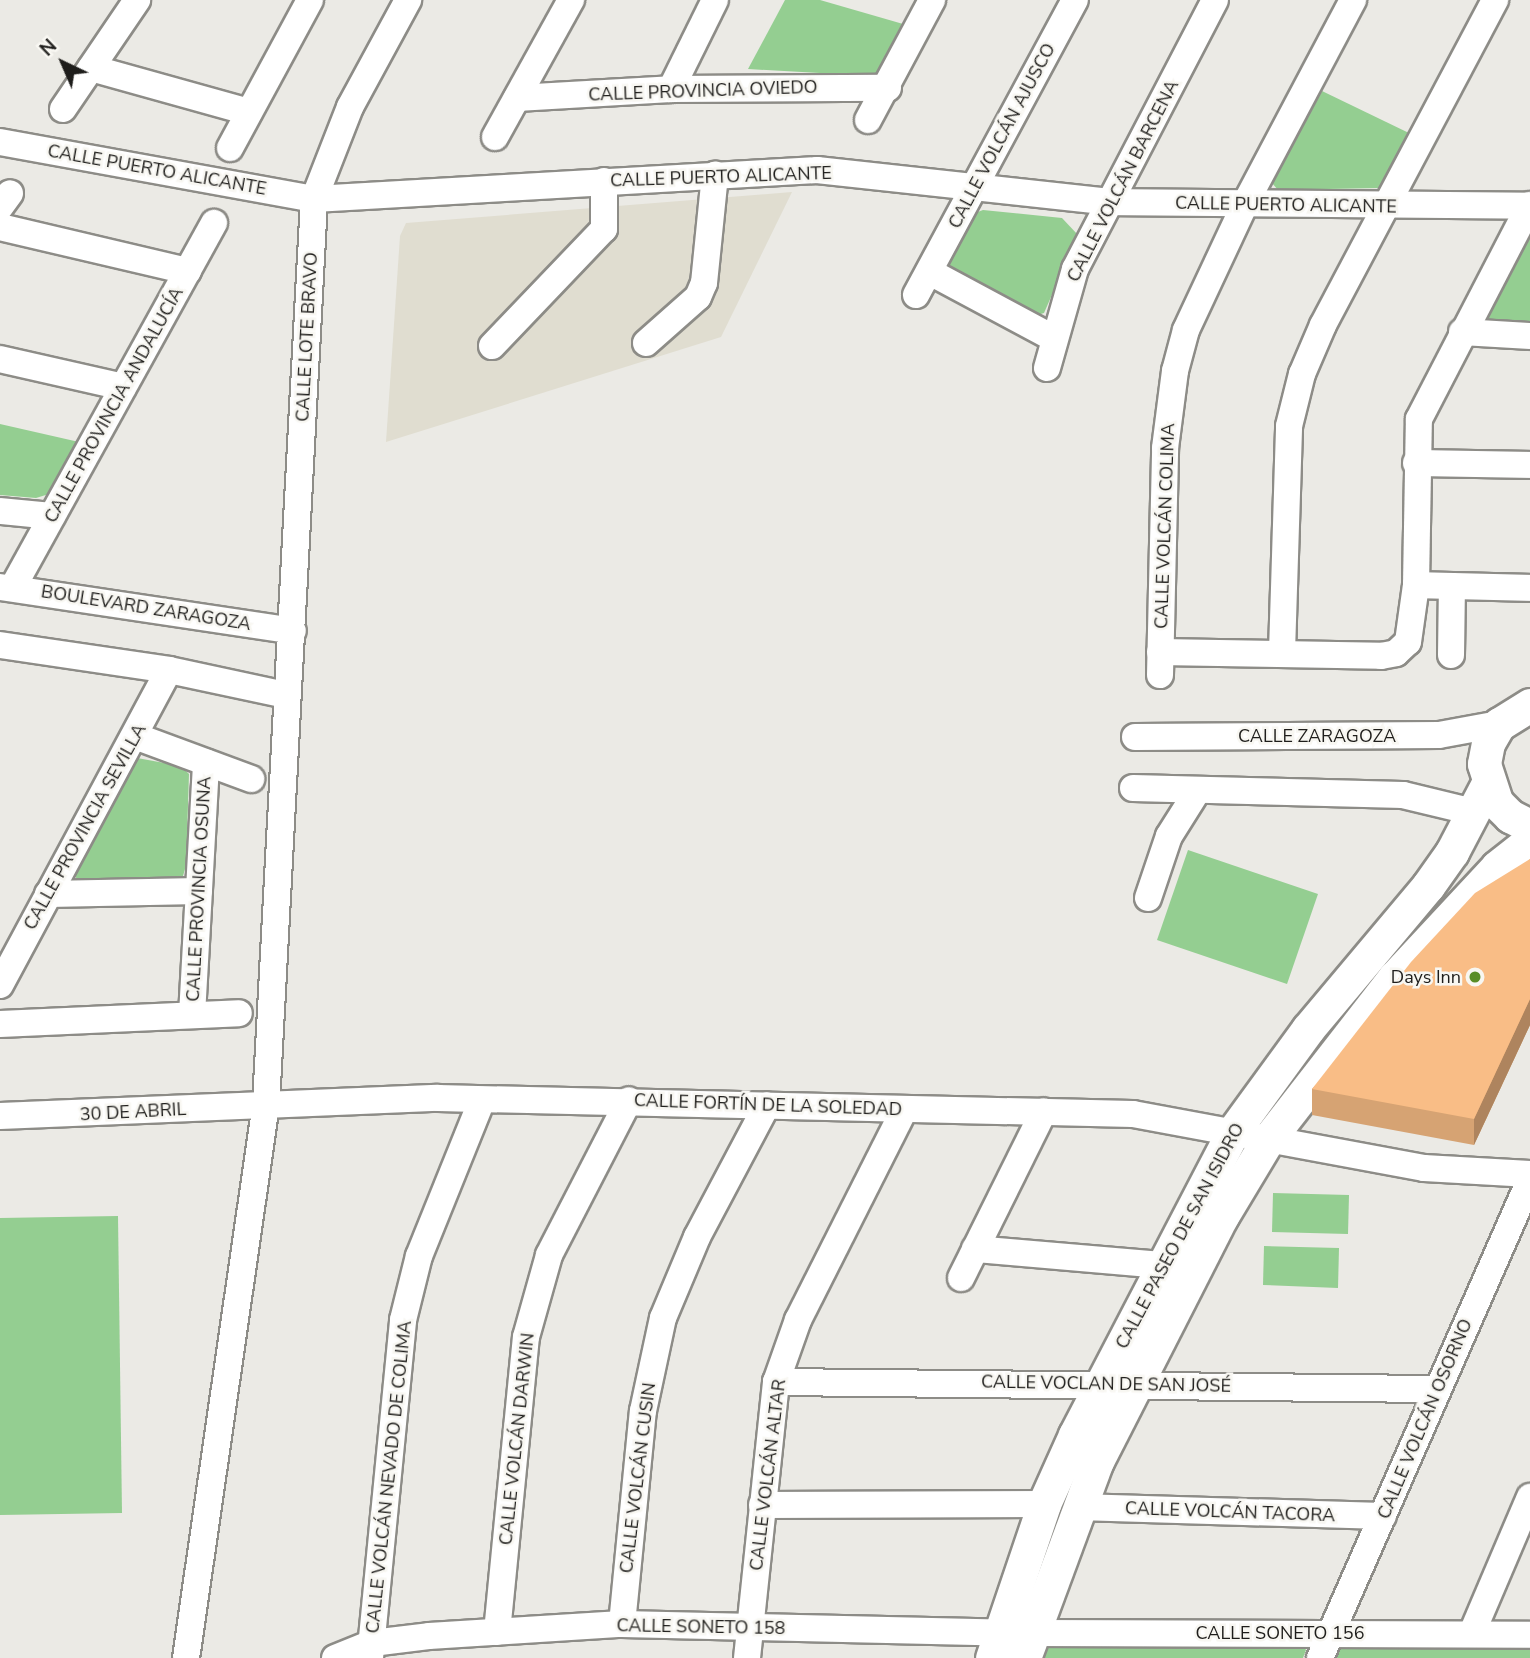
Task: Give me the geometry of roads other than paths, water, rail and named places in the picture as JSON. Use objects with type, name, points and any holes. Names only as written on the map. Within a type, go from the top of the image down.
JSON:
[{"type":"main road","points":[[1530,705],[1499,724],[1488,743],[1481,799],[1530,826]]},
{"type":"main road","name":"CALLE PASEO DE SAN ISIDRO","points":[[1011,1645],[1044,1504],[1160,1265],[1233,1132],[1308,1029],[1428,886],[1481,799]]},
{"type":"main road","name":"CALLE PASEO DE SAN ISIDRO","points":[[1011,1645],[1134,1383],[1267,1142],[1394,978],[1488,877],[1530,841]]},
{"type":"street","points":[[63,109],[137,0]]},
{"type":"street","points":[[230,148],[310,0]]},
{"type":"street","name":"CALLE LOTE BRAVO","points":[[186,1658],[266,1104],[314,199],[350,107],[408,0]]},
{"type":"street","points":[[495,137],[571,0]]},
{"type":"street","points":[[671,89],[715,0]]},
{"type":"street","points":[[868,120],[888,88],[932,0]]},
{"type":"street","name":"CALLE VOLCÁN AJUSCO","points":[[916,295],[1075,0]]},
{"type":"street","name":"CALLE VOLCÁN BARCENA","points":[[1047,368],[1053,338],[1075,269],[1215,0]]},
{"type":"street","name":"CALLE VOLCÁN COLIMA","points":[[1282,652],[1160,663],[1165,448],[1175,371],[1201,292],[1353,0]]},
{"type":"street","points":[[1495,0],[1323,325],[1302,374],[1289,426],[1282,652],[1381,656],[1396,653],[1408,642],[1416,585],[1416,463],[1425,402],[1530,206]]},
{"type":"street","points":[[91,68],[249,112]]},
{"type":"street","name":"CALLE PROVINCIA OVIEDO","points":[[517,98],[671,89],[888,88]]},
{"type":"street","name":"CALLE PUERTO ALICANTE","points":[[0,142],[314,199],[817,170],[1112,202],[1530,206]]},
{"type":"street","points":[[646,343],[691,305],[704,283],[715,175]]},
{"type":"street","points":[[492,345],[604,229],[604,181]]},
{"type":"street","name":"CALLE PROVINCIA ANDALUCÍA","points":[[7,587],[52,516],[214,223]]},
{"type":"street","points":[[0,227],[188,271]]},
{"type":"street","points":[[930,272],[1053,338]]},
{"type":"street","points":[[1462,332],[1530,336]]},
{"type":"street","points":[[0,359],[123,387]]},
{"type":"street","points":[[1416,463],[1530,465]]},
{"type":"street","points":[[0,511],[52,516]]},
{"type":"street","points":[[1416,585],[1530,588]]},
{"type":"street","points":[[1451,655],[1452,586]]},
{"type":"street","name":"BOULEVARD ZARAGOZA","points":[[7,587],[293,631]]},
{"type":"street","points":[[0,645],[169,670],[286,695]]},
{"type":"street","name":"CALLE PROVINCIA SEVILLA","points":[[0,985],[169,670]]},
{"type":"street","name":"CALLE ZARAGOZA","points":[[1135,737],[1439,735],[1499,724]]},
{"type":"street","points":[[135,736],[251,779]]},
{"type":"street","name":"CALLE PROVINCIA OSUNA","points":[[192,1015],[206,762]]},
{"type":"street","points":[[1133,788],[1481,799]]},
{"type":"street","points":[[1148,898],[1169,836],[1198,790]]},
{"type":"street","points":[[48,894],[199,891]]},
{"type":"street","points":[[0,1024],[239,1013]]},
{"type":"street","name":"CALLE VOLCÁN NEVADO DE COLIMA","points":[[371,1651],[403,1320],[419,1256],[482,1100]]},
{"type":"street","name":"CALLE FORTÍN DE LA SOLEDAD","points":[[266,1104],[629,1100],[904,1110],[1133,1114],[1233,1132],[1267,1142],[1423,1168],[1530,1174]]},
{"type":"street","name":"CALLE VOLCÁN DARWIN","points":[[497,1632],[526,1338],[549,1255],[629,1100]]},
{"type":"street","name":"30 DE ABRIL","points":[[0,1116],[130,1114],[266,1104]]},
{"type":"street","name":"CALLE VOLCÁN CUSIN","points":[[622,1625],[643,1411],[663,1318],[697,1237],[767,1105]]},
{"type":"street","name":"CALLE VOLCÁN ALTAR","points":[[747,1658],[776,1382],[799,1320],[904,1110]]},
{"type":"street","points":[[961,1278],[1045,1111]]},
{"type":"street","name":"CALLE VOLCÁN OSORNO","points":[[1320,1658],[1530,1180]]},
{"type":"street","points":[[975,1250],[1160,1265]]},
{"type":"street","name":"CALLE VOCLAN DE SAN JOSÉ","points":[[776,1382],[1134,1383],[1436,1389]]},
{"type":"street","points":[[1472,1633],[1530,1497]]},
{"type":"street","points":[[762,1505],[1044,1504]]},
{"type":"street","name":"CALLE VOLCÁN TACORA","points":[[1078,1507],[1383,1517]]},
{"type":"street","name":"CALLE SONETO 158","points":[[335,1658],[497,1632],[622,1625],[750,1628],[1011,1645]]},
{"type":"street","name":"CALLE SONETO 156","points":[[1011,1645],[1331,1634],[1530,1634]]},
{"type":"place","name":"Days Inn","points":[[1475,977]]}]
